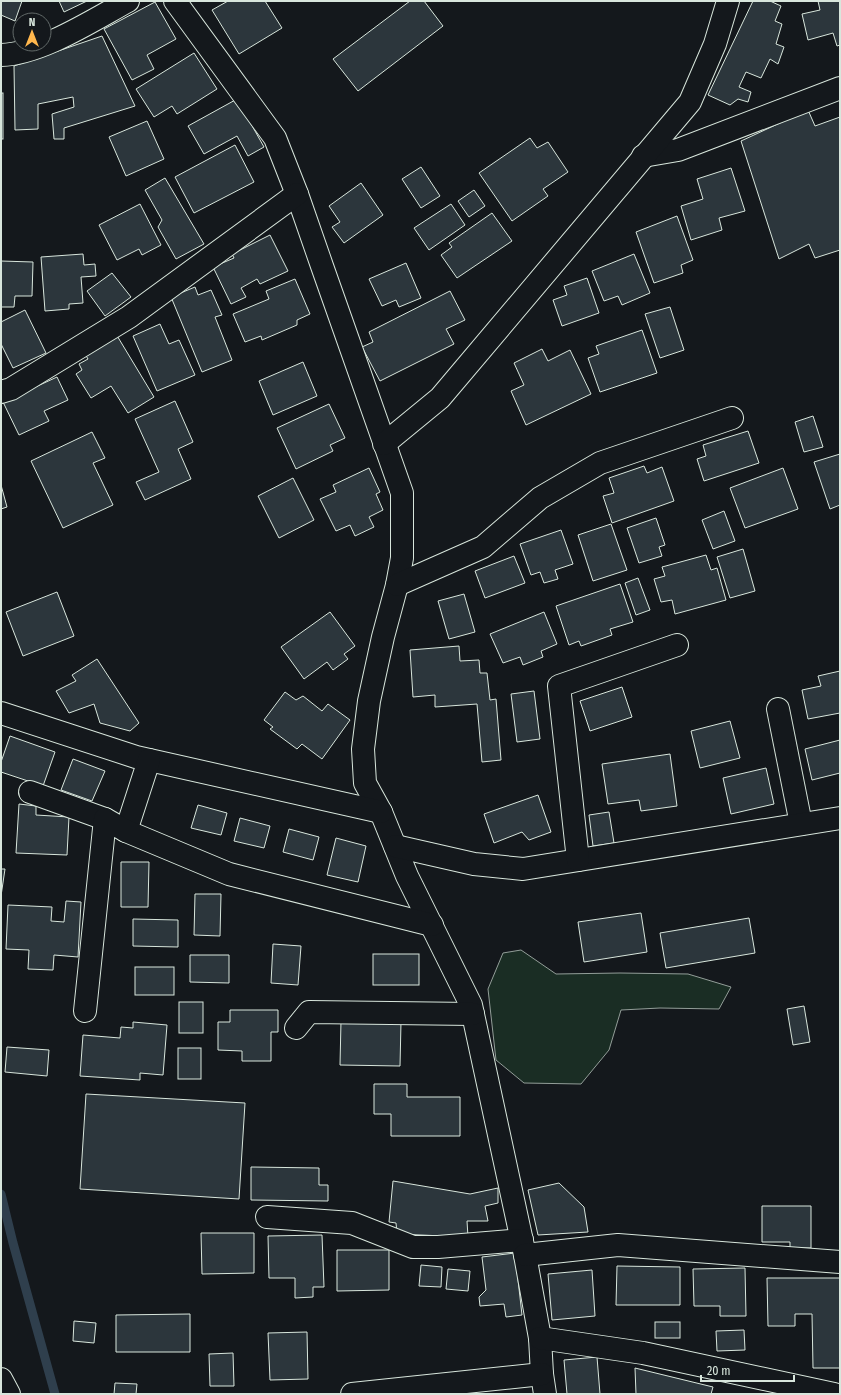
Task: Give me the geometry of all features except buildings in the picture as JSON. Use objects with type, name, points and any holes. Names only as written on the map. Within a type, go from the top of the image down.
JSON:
[{"type":"street","points":[[1,55],[12,55],[46,44],[128,1]]},
{"type":"street","points":[[175,1],[275,138],[297,194],[402,493],[402,558],[369,701],[363,749],[365,783],[381,812],[407,876],[471,1005],[523,1248],[540,1338],[544,1384],[352,1394]]},
{"type":"street","points":[[384,444],[440,398],[690,102],[715,44],[728,1]]},
{"type":"street","points":[[643,156],[678,150],[840,88]]},
{"type":"street","points":[[1,392],[11,389],[129,317],[297,194]]},
{"type":"street","points":[[397,585],[483,547],[540,498],[600,463],[732,418]]},
{"type":"street","points":[[578,860],[559,686],[677,645]]},
{"type":"street","points":[[778,709],[802,824]]},
{"type":"street","points":[[1,713],[149,760],[381,812]]},
{"type":"street","points":[[126,831],[149,760]]},
{"type":"street","points":[[30,792],[105,819],[126,831],[229,874],[432,925]]},
{"type":"street","points":[[395,846],[474,864],[524,869],[840,818]]},
{"type":"street","points":[[86,1011],[105,819]]},
{"type":"street","points":[[296,1028],[309,1012],[473,1014]]},
{"type":"street","points":[[267,1217],[352,1223],[413,1247],[523,1248],[618,1245],[840,1262]]},
{"type":"street","points":[[540,1338],[643,1353],[834,1394]]},
{"type":"street","points":[[1,1379],[9,1394]]},
{"type":"green space","points":[[521,950],[556,974],[688,974],[731,987],[719,1009],[660,1008],[621,1010],[609,1050],[581,1084],[524,1083],[496,1060],[488,989],[503,953]]},
{"type":"waterway","points":[[1,1194],[55,1394]]}]
